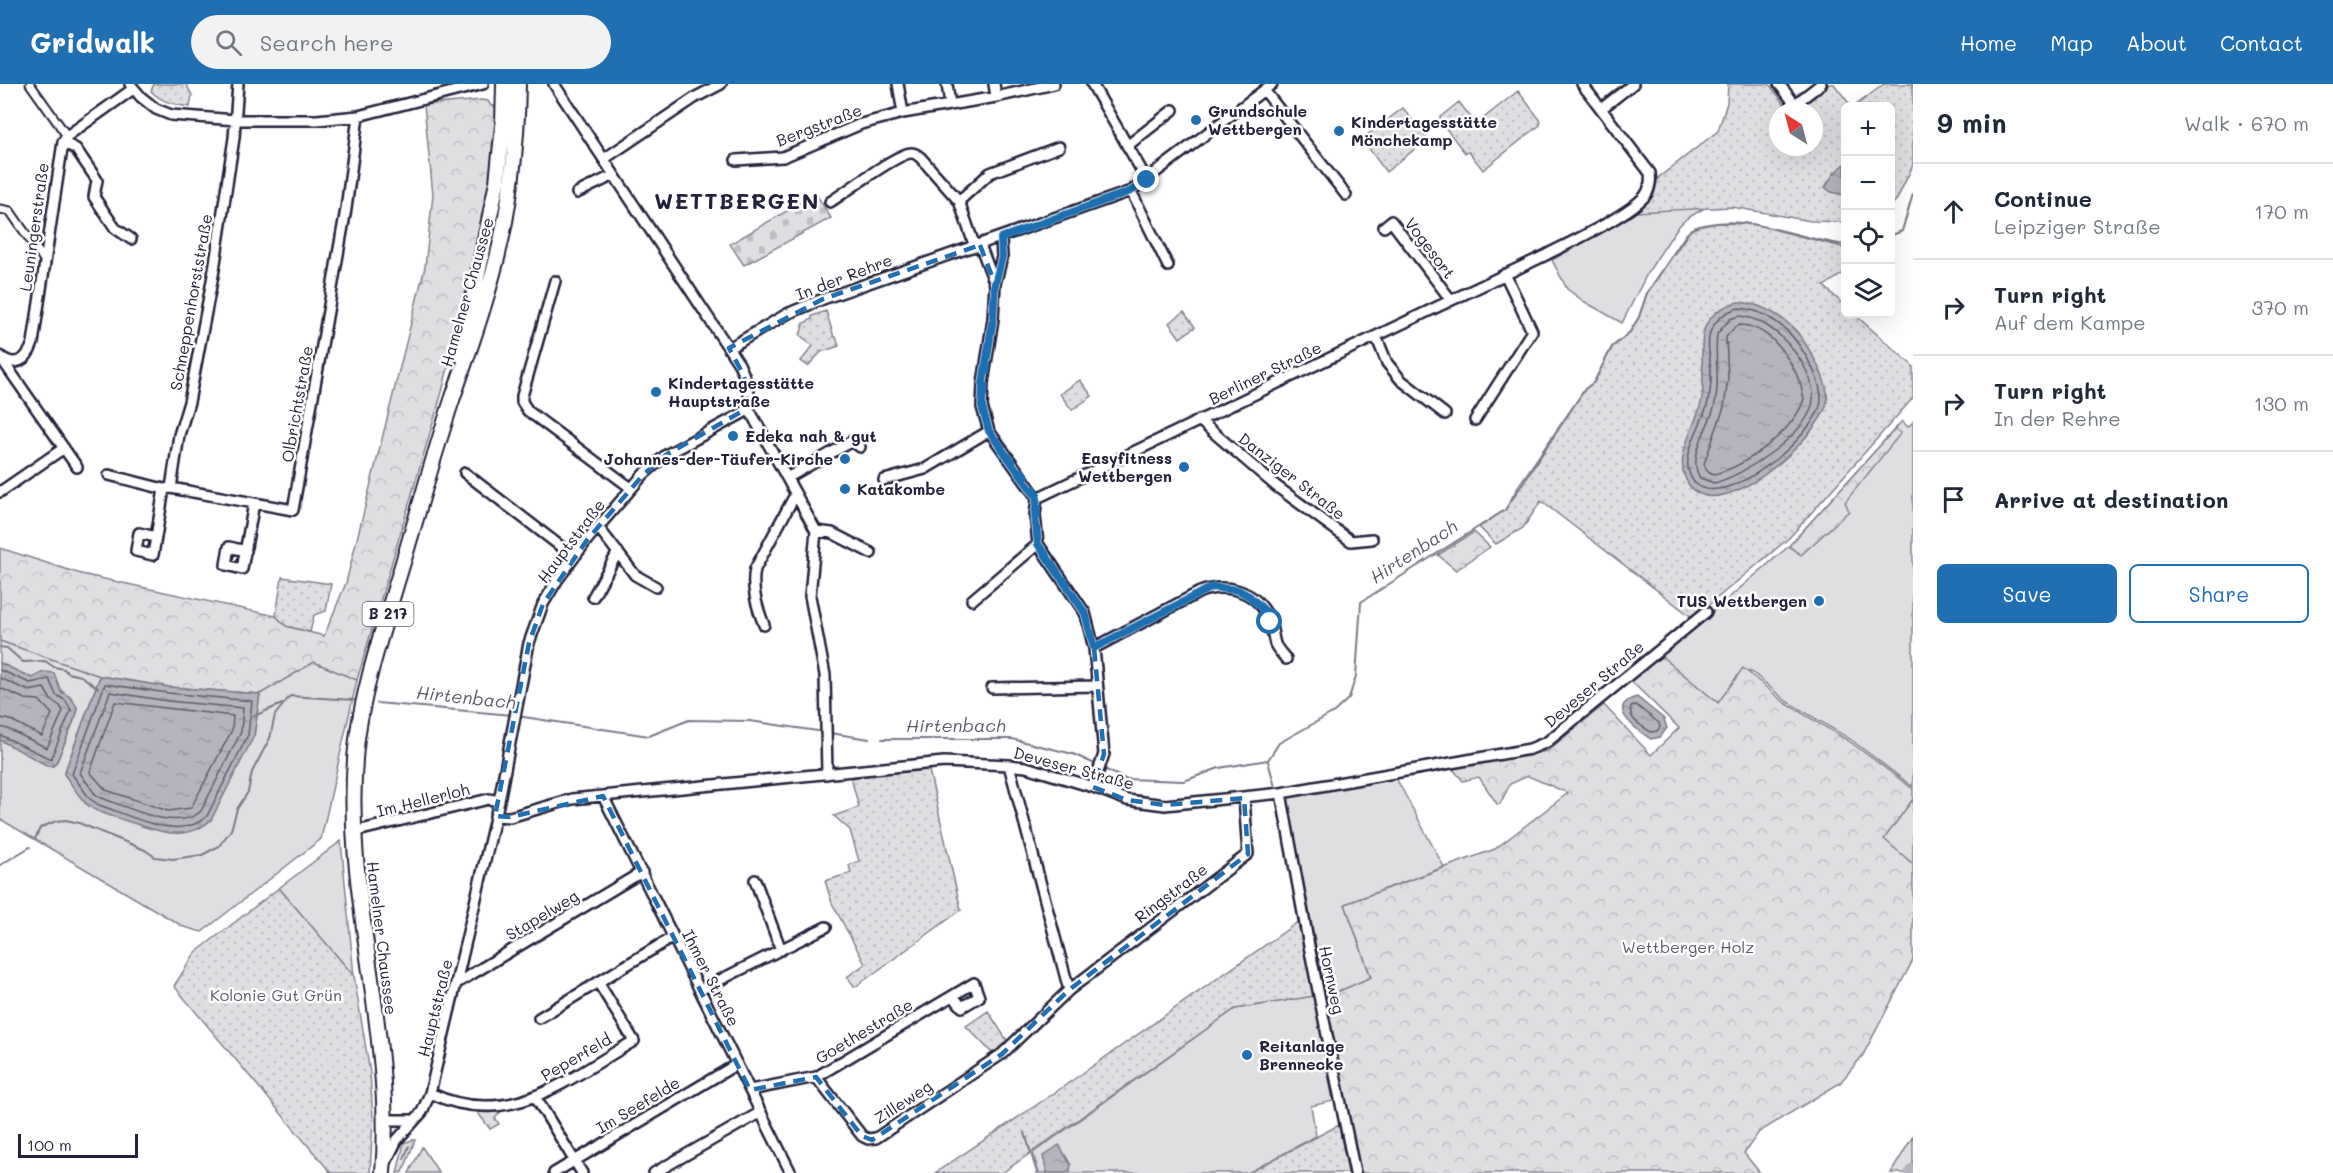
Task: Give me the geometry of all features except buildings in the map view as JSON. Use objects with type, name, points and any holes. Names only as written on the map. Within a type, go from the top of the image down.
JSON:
[{"type":"main road","name":"Hamelner Chaussee","points":[[452,401],[497,182],[503,124],[504,84]]},
{"type":"main road","name":"Hamelner Chaussee","points":[[383,1170],[382,1079],[356,874],[353,832],[357,737],[370,674],[452,401],[476,331],[506,220],[516,156],[518,84]]},
{"type":"street","points":[[30,84],[65,139],[76,149],[97,180],[94,197],[116,228],[131,239]]},
{"type":"street","name":"Schneppenhorststraße","points":[[156,537],[179,435],[189,402],[214,270],[236,120],[238,84]]},
{"type":"street","points":[[65,139],[131,86],[156,109],[171,115],[236,120],[317,120],[358,116],[483,84]]},
{"type":"street","points":[[553,84],[729,348],[744,374],[749,394],[746,409],[750,411],[816,531],[810,596],[813,622],[823,661],[828,736],[827,774]]},
{"type":"street","points":[[604,159],[696,97],[721,84]]},
{"type":"street","points":[[898,84],[903,113]]},
{"type":"street","points":[[947,84],[950,105]]},
{"type":"street","points":[[994,84],[996,97]]},
{"type":"street","name":"Bergstraße","points":[[736,160],[783,157],[861,124],[903,113],[996,97],[1054,84]]},
{"type":"street","points":[[1092,84],[1147,180]]},
{"type":"street","points":[[1582,84],[1601,109],[1633,84]]},
{"type":"street","points":[[1779,84],[1795,104],[1821,84]]},
{"type":"street","points":[[1268,87],[1346,195]]},
{"type":"street","name":"In der Rehre","points":[[729,348],[796,310],[1131,191],[1268,87]]},
{"type":"street","name":"Berliner Straße","points":[[1037,498],[1588,233],[1646,195],[1651,181],[1650,173],[1601,109]]},
{"type":"street","points":[[1127,146],[1173,110]]},
{"type":"street","name":"Olbrichtstraße","points":[[109,475],[167,488],[293,510],[346,210],[358,116]]},
{"type":"street","name":"Leuningerstraße","points":[[0,356],[9,363],[16,363],[31,350],[65,139]]},
{"type":"street","points":[[958,201],[990,173],[1059,147]]},
{"type":"street","points":[[830,202],[880,168],[908,153],[914,153],[958,201],[995,284]]},
{"type":"street","points":[[577,193],[614,175]]},
{"type":"street","points":[[1131,191],[1168,266]]},
{"type":"street","points":[[0,209],[10,211],[44,260]]},
{"type":"street","name":"Vogesort","points":[[1384,227],[1391,221],[1451,300]]},
{"type":"street","points":[[1001,238],[1002,257],[995,284],[982,407],[989,431],[1037,498],[1035,515],[1038,544],[1085,613],[1094,648],[1104,754],[1094,787]]},
{"type":"street","points":[[1475,420],[1532,331],[1505,274]]},
{"type":"street","points":[[555,281],[522,402],[528,411],[631,488]]},
{"type":"street","points":[[1376,336],[1387,363],[1401,380],[1445,414]]},
{"type":"street","points":[[0,356],[77,467]]},
{"type":"street","points":[[0,375],[9,369]]},
{"type":"street","name":"Hauptstraße","points":[[383,1170],[397,1140],[422,1112],[430,1093],[499,801],[529,643],[543,604],[576,555],[631,488],[666,455],[746,409]]},
{"type":"street","name":"Danziger Straße","points":[[1199,420],[1276,486],[1351,541],[1372,539]]},
{"type":"street","points":[[884,480],[925,469],[989,431]]},
{"type":"street","points":[[787,478],[852,441],[860,447]]},
{"type":"street","points":[[0,492],[64,448]]},
{"type":"street","points":[[465,473],[564,549],[576,555]]},
{"type":"street","points":[[764,625],[755,602],[753,577],[755,568],[795,495]]},
{"type":"street","points":[[246,551],[254,503]]},
{"type":"street","points":[[598,527],[635,575],[656,587]]},
{"type":"street","points":[[816,531],[832,533],[871,553]]},
{"type":"street","points":[[972,600],[1038,544]]},
{"type":"street","points":[[593,597],[618,552]]},
{"type":"street","points":[[1094,648],[1212,587],[1238,590],[1249,596],[1266,612],[1276,646],[1286,659]]},
{"type":"street","name":"Deveser Straße","points":[[495,816],[510,817],[572,799],[934,763],[1010,765],[1094,787],[1127,800],[1165,805],[1281,793],[1530,748],[1547,742],[1706,612]]},
{"type":"street","points":[[992,688],[1097,686]]},
{"type":"street","points":[[1010,765],[1069,990]]},
{"type":"street","name":"Hornweg","points":[[1281,793],[1355,1173]]},
{"type":"street","name":"Ihmer Straße","points":[[603,796],[791,1173]]},
{"type":"street","name":"Ringstraße","points":[[1019,1039],[1069,990],[1248,854],[1244,798]]},
{"type":"street","name":"Im Hellerloh","points":[[353,832],[489,799],[499,801]]},
{"type":"street","name":"Stapelweg","points":[[458,982],[642,872]]},
{"type":"street","points":[[755,880],[782,950]]},
{"type":"street","points":[[700,990],[826,927]]},
{"type":"street","points":[[539,1018],[673,937]]},
{"type":"street","name":"Peperfeld","points":[[430,1093],[446,1100],[479,1106],[513,1105],[536,1098],[634,1041],[598,982]]},
{"type":"street","name":"Goethestraße","points":[[750,1090],[816,1077],[953,996]]},
{"type":"street","name":"Zilleweg","points":[[816,1077],[862,1136],[872,1140],[1002,1054],[1019,1039]]},
{"type":"street","name":"Im Seefelde","points":[[554,1173],[737,1064]]},
{"type":"street","name":"Peperfeld","points":[[536,1098],[582,1173]]},
{"type":"street","points":[[654,1173],[761,1112]]},
{"type":"street","points":[[384,1120],[414,1120]]},
{"type":"highlighted area","points":[[980,245],[995,284],[982,407],[989,431],[1037,498],[1038,544],[1085,613],[1094,648],[1104,754],[1093,787],[1127,800],[1165,805],[1244,798],[1248,854],[1069,990],[1002,1054],[872,1140],[862,1136],[816,1077],[750,1090],[603,796],[510,817],[495,816],[529,643],[543,604],[587,540],[643,475],[666,455],[746,409],[749,394],[743,374],[729,348],[823,299]]},
{"type":"green space","points":[[154,84],[186,84],[192,95],[190,107],[159,98],[151,91]]},
{"type":"green space","points":[[1728,84],[1769,84],[1783,102],[1769,102],[1769,156],[1823,156],[1823,102],[1804,102],[1829,84],[1834,84],[1848,102],[1841,102],[1841,222],[1811,221],[1732,207],[1635,212],[1654,195],[1658,178],[1718,131],[1727,103]]},
{"type":"green space","points":[[1884,84],[1913,84],[1913,165],[1895,201],[1895,102],[1860,102]]},
{"type":"green space","points":[[1518,91],[1541,121],[1540,125],[1483,170],[1469,152],[1465,153],[1440,121],[1440,117],[1459,102],[1476,124]]},
{"type":"green space","points":[[488,101],[491,106],[497,106],[492,177],[442,392],[357,680],[314,662],[260,694],[169,687],[100,676],[0,641],[0,548],[81,574],[276,616],[286,626],[324,636],[346,583],[425,267],[433,195],[424,105]]},
{"type":"green space","points":[[1403,108],[1426,138],[1386,172],[1362,139]]},
{"type":"green space","points":[[816,194],[831,218],[744,265],[730,244]]},
{"type":"green space","points":[[1706,207],[1686,219],[1677,228],[1648,272],[1622,323],[1567,289],[1552,260],[1635,212]]},
{"type":"green space","points":[[1718,223],[1753,224],[1841,247],[1841,275],[1824,286],[1841,302],[1841,318],[1859,318],[1913,366],[1913,398],[1789,538],[1693,618],[1541,501],[1523,528],[1496,544],[1479,527],[1505,510],[1519,485],[1585,389],[1594,382],[1612,347],[1630,332],[1639,317],[1647,293],[1686,234],[1696,227]]},
{"type":"green space","points":[[826,311],[839,346],[821,352],[808,366],[801,361],[813,346],[800,335],[804,323],[812,319],[812,316]]},
{"type":"green space","points":[[1184,312],[1195,327],[1180,338],[1169,323]]},
{"type":"green space","points":[[1080,380],[1092,396],[1072,410],[1060,394]]},
{"type":"green space","name":"TUS Wettbergen","points":[[1902,421],[1908,427],[1913,422],[1913,787],[1850,739],[1786,701],[1753,673],[1743,669],[1718,703],[1661,656],[1789,546]]},
{"type":"green space","points":[[1895,429],[1901,433],[1845,502],[1849,511],[1801,555],[1789,546]]},
{"type":"green space","points":[[1474,532],[1490,547],[1456,570],[1438,555]]},
{"type":"green space","points":[[282,577],[331,584],[326,611],[314,615],[310,632],[286,626],[276,616]]},
{"type":"green space","points":[[0,641],[100,676],[64,774],[85,803],[97,811],[254,736],[260,694],[314,662],[357,680],[321,839],[202,932],[184,927],[0,819],[0,740],[53,766],[77,713],[77,707],[44,672],[32,678],[0,663]]},
{"type":"green space","name":"Wettberger Holz","points":[[1661,656],[1718,703],[1743,668],[1785,703],[1849,741],[1913,789],[1913,799],[1884,839],[1913,864],[1913,960],[1863,1055],[1840,1083],[1759,1132],[1744,1153],[1760,1173],[1360,1173],[1326,997],[1371,977],[1345,904],[1495,849],[1568,793],[1528,776],[1510,784],[1500,804],[1497,804],[1479,777],[1463,781],[1452,768],[1547,751],[1604,705],[1651,755],[1679,728],[1631,681]]},
{"type":"green space","points":[[929,770],[961,910],[855,987],[847,977],[865,964],[832,903],[825,881],[851,873],[849,865],[859,861],[850,830],[834,816],[859,807],[851,778]]},
{"type":"green space","points":[[1396,778],[1444,867],[1345,904],[1371,978],[1326,997],[1287,798]]},
{"type":"green space","points":[[1913,799],[1913,864],[1883,839]]},
{"type":"green space","points":[[341,841],[354,976],[279,888]]},
{"type":"green space","name":"Kolonie Gut Grün","points":[[279,888],[354,976],[370,1073],[373,1118],[370,1173],[331,1173],[174,986],[195,953]]},
{"type":"green space","points":[[1298,922],[1314,996],[1235,1009],[1002,1173],[935,1173],[1050,1096]]},
{"type":"green space","name":"Reitanlage Brennecke","points":[[1314,996],[1333,1101],[1311,1106],[1316,1136],[1248,1173],[1039,1173],[1033,1153],[1235,1009]]},
{"type":"green space","points":[[988,1011],[1008,1042],[993,1054],[966,1026]]},
{"type":"green space","points":[[483,1110],[500,1113],[495,1118],[499,1124],[490,1129],[478,1113]]},
{"type":"green space","points":[[1339,1125],[1348,1173],[1248,1173]]},
{"type":"green space","points":[[1913,1136],[1913,1173],[1891,1173]]},
{"type":"green space","points":[[415,1140],[403,1172],[397,1173],[404,1143]]},
{"type":"green space","points":[[422,1147],[439,1173],[409,1173]]},
{"type":"water","points":[[1841,167],[1841,194],[1831,192],[1825,187]]},
{"type":"water","points":[[1738,302],[1765,309],[1783,319],[1797,332],[1820,370],[1826,387],[1827,402],[1820,418],[1807,436],[1767,473],[1744,487],[1722,495],[1703,495],[1689,485],[1682,465],[1683,454],[1703,394],[1702,338],[1706,325],[1713,316],[1727,306]]},
{"type":"water","points":[[0,663],[32,678],[44,672],[54,673],[61,692],[70,697],[74,703],[77,713],[53,766],[48,766],[0,740]]},
{"type":"water","points":[[100,676],[169,687],[260,694],[254,736],[211,820],[191,832],[158,831],[102,813],[86,804],[79,796],[64,774]]},
{"type":"water","points":[[1637,697],[1664,719],[1667,728],[1660,737],[1651,739],[1626,718],[1623,706],[1627,701]]},
{"type":"water","points":[[1059,1145],[1071,1165],[1070,1170],[1065,1173],[1047,1173],[1043,1156]]},
{"type":"waterway","name":"Hirtenbach","points":[[1895,234],[1902,231],[1913,194]]},
{"type":"waterway","name":"Hirtenbach","points":[[1102,768],[1125,779],[1184,781],[1219,768],[1268,760],[1279,743],[1334,712],[1349,698],[1356,676],[1361,602],[1505,510],[1585,389],[1594,382],[1612,347],[1630,332],[1639,317],[1647,293],[1691,229],[1730,222],[1768,227],[1841,244]]},
{"type":"waterway","points":[[0,647],[7,648],[23,662],[45,661],[68,673],[81,676],[98,688]]},
{"type":"waterway","name":"Hirtenbach","points":[[35,839],[40,828],[56,821],[66,820],[79,823],[145,850],[155,857],[173,859],[202,855],[219,846],[231,830],[237,809],[248,792],[252,772],[270,738],[275,715],[290,696],[354,700]]},
{"type":"waterway","name":"Hirtenbach","points":[[377,703],[512,715]]},
{"type":"waterway","points":[[254,716],[282,704]]},
{"type":"waterway","name":"Hirtenbach","points":[[517,716],[649,736],[689,720],[750,721],[824,732]]},
{"type":"waterway","name":"Hirtenbach","points":[[830,733],[869,739]]},
{"type":"waterway","name":"Hirtenbach","points":[[882,739],[1012,739],[1073,754],[1097,765]]},
{"type":"waterway","points":[[1268,761],[1275,787]]},
{"type":"waterway","name":"Hirtenbach","points":[[0,865],[30,847]]},
{"type":"waterway","points":[[1315,997],[1316,1006]]},
{"type":"waterway","points":[[1025,1133],[1037,1173]]},
{"type":"waterway","points":[[404,1159],[409,1146]]},
{"type":"place","name":"Grundschule Wettbergen","points":[[1196,120]]},
{"type":"place","name":"Kindertagesstätte Mönchekamp","points":[[1339,131]]},
{"type":"place","name":"Kindertagesstätte Hauptstraße","points":[[656,392]]},
{"type":"place","name":"Edeka nah & gut","points":[[733,436]]},
{"type":"place","name":"Johannes-der-Täufer-Kirche","points":[[845,459]]},
{"type":"place","name":"Easyfitness Wettbergen","points":[[1184,467]]},
{"type":"place","name":"Katakombe","points":[[845,489]]},
{"type":"place","name":"TUS Wettbergen","points":[[1819,601]]},
{"type":"place","name":"Reitanlage Brennecke","points":[[1247,1055]]},
{"type":"district","name":"WETTBERGEN","points":[[737,201]]},
{"type":"route","points":[[1147,180],[1131,191],[1001,238],[1002,257],[995,284],[982,407],[989,431],[1037,498],[1035,515],[1038,544],[1085,613],[1094,648],[1212,587],[1238,590],[1249,596],[1266,612],[1270,622]]}]
